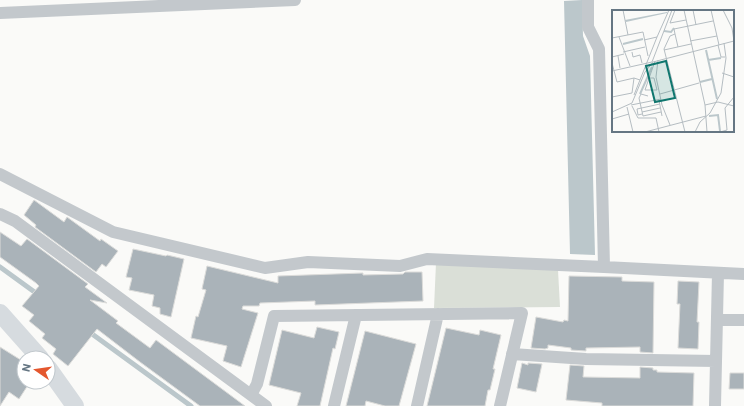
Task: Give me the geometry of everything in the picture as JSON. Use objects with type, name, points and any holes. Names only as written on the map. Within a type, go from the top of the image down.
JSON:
[{"type":"main road","points":[[0,312],[33,350]]},
{"type":"main road","points":[[56,379],[75,406]]},
{"type":"street","points":[[0,13],[295,0]]},
{"type":"street","points":[[588,0],[588,27],[599,49],[604,266]]},
{"type":"street","points":[[0,174],[113,232],[265,268],[308,262],[400,266],[427,259],[604,266],[744,274]]},
{"type":"street","points":[[0,214],[16,221],[266,406]]},
{"type":"street","points":[[715,406],[718,273]]},
{"type":"street","points":[[251,395],[257,384],[274,316],[522,313],[500,406]]},
{"type":"street","points":[[416,406],[438,314]]},
{"type":"street","points":[[334,406],[356,315]]},
{"type":"street","points":[[717,320],[744,320]]},
{"type":"street","points":[[512,354],[586,359],[716,361]]},
{"type":"shaded area","points":[[582,0],[583,36],[590,56],[595,255],[570,254],[564,1]]},
{"type":"shaded area","points":[[436,263],[558,270],[560,307],[434,308]]},
{"type":"building","points":[[34,200],[64,222],[67,217],[100,241],[101,239],[118,251],[106,267],[102,264],[96,272],[35,227],[36,225],[24,215]]},
{"type":"building","points":[[0,232],[21,246],[27,239],[88,284],[85,287],[107,303],[90,300],[118,321],[116,323],[150,348],[156,340],[245,406],[200,406],[97,329],[68,366],[56,356],[56,349],[42,338],[45,334],[29,321],[34,315],[22,306],[39,286],[0,257]]},
{"type":"building","points":[[133,249],[184,259],[171,317],[160,314],[160,308],[152,306],[154,295],[129,290],[132,278],[126,277]]},
{"type":"building","points":[[207,266],[278,283],[278,276],[363,273],[363,275],[403,274],[405,272],[422,272],[423,301],[315,305],[315,301],[260,303],[259,306],[243,306],[242,309],[258,313],[241,367],[223,361],[227,346],[191,338],[196,316],[198,317],[206,290],[202,289]]},
{"type":"building","points":[[569,276],[622,277],[622,281],[654,282],[653,353],[640,352],[640,347],[586,348],[586,351],[571,350],[571,348],[548,345],[548,348],[545,349],[531,348],[536,317],[563,322],[564,320],[568,321]]},
{"type":"building","points":[[678,281],[699,282],[697,322],[699,322],[698,349],[678,348],[680,304],[677,304]]},
{"type":"building","points":[[317,327],[339,332],[335,349],[333,348],[320,406],[297,406],[301,393],[269,385],[282,330],[314,338]]},
{"type":"building","points":[[446,328],[479,335],[480,330],[501,335],[493,369],[495,369],[490,390],[488,390],[485,406],[427,406]]},
{"type":"building","points":[[365,331],[416,344],[399,406],[385,406],[366,401],[365,406],[346,406]]},
{"type":"building","points":[[0,347],[16,357],[16,390],[25,390],[19,399],[9,392],[0,406]]},
{"type":"building","points":[[522,363],[528,365],[528,363],[542,364],[536,392],[517,388]]},
{"type":"building","points":[[570,365],[584,366],[583,377],[640,378],[640,367],[653,368],[653,370],[657,370],[657,372],[694,373],[693,406],[602,406],[602,403],[566,400]]},
{"type":"building","points":[[730,373],[744,373],[744,389],[729,389]]},
{"type":"waterway","points":[[0,267],[40,296]]},
{"type":"waterway","points":[[88,331],[191,406]]}]
